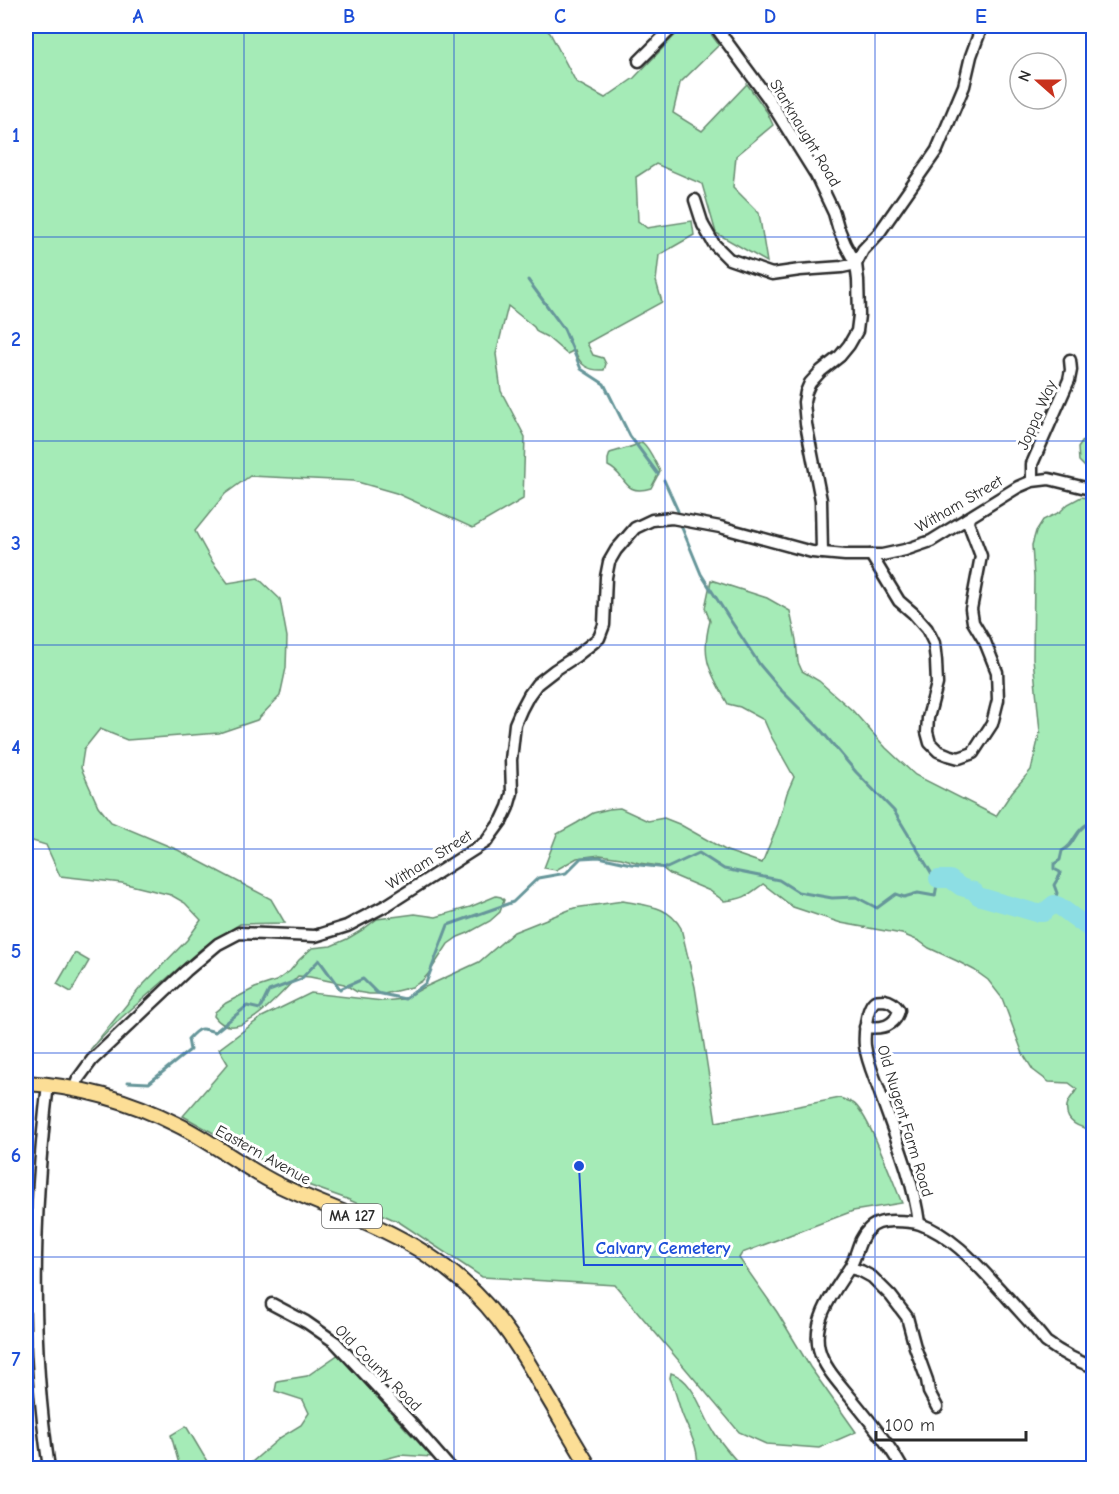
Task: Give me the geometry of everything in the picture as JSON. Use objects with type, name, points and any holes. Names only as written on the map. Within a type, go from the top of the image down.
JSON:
[{"type":"main road","name":"Eastern Avenue","points":[[26,1083],[74,1089],[126,1103],[178,1125],[276,1183],[403,1239],[435,1260],[464,1282],[495,1314],[518,1344],[590,1468]]},
{"type":"street","points":[[639,61],[674,26]]},
{"type":"street","name":"Starknaught Road","points":[[715,26],[755,79],[810,165],[856,264]]},
{"type":"street","points":[[822,553],[821,500],[807,424],[804,402],[806,392],[820,371],[840,356],[857,331],[859,299],[856,264],[863,250],[879,233],[937,150],[964,86],[971,56],[982,26]]},
{"type":"street","points":[[695,200],[703,225],[714,244],[729,259],[772,274],[856,264]]},
{"type":"street","name":"Joppa Way","points":[[1032,481],[1032,464],[1069,380],[1070,360]]},
{"type":"street","name":"Witham Street","points":[[74,1089],[78,1079],[92,1060],[186,971],[218,944],[239,933],[315,936],[347,926],[387,905],[486,842],[502,820],[512,793],[511,760],[516,724],[521,710],[537,684],[599,638],[604,626],[606,577],[609,562],[635,528],[652,520],[672,518],[720,527],[812,552],[882,555],[905,550],[931,540],[1018,487],[1032,481],[1049,479],[1094,490]]},
{"type":"street","points":[[871,555],[899,601],[927,629],[934,643],[937,684],[928,718],[927,732],[930,743],[938,751],[948,756],[959,758],[973,753],[992,724],[998,700],[998,672],[973,622],[970,609],[981,556],[967,519]]},
{"type":"street","name":"Old Nugent Farm Road","points":[[865,1027],[867,1052],[907,1170],[919,1223]]},
{"type":"street","points":[[48,1084],[40,1155],[36,1297],[42,1415],[49,1468]]},
{"type":"street","name":"Old Nugent Farm Road","points":[[902,1468],[824,1362],[817,1330],[829,1298],[850,1268],[855,1253],[868,1230],[875,1225],[886,1221],[919,1223],[948,1240],[972,1260],[1046,1342],[1064,1354],[1094,1367]]},
{"type":"street","points":[[850,1268],[872,1277],[896,1301],[907,1317],[929,1392],[937,1407]]},
{"type":"street","name":"Old County Road","points":[[273,1304],[306,1322],[335,1342],[417,1429],[450,1468]]},
{"type":"green space","points":[[26,26],[542,26],[550,33],[576,82],[605,98],[634,78],[684,26],[705,26],[719,45],[680,83],[673,113],[702,131],[747,84],[767,112],[773,125],[736,156],[733,187],[759,213],[767,262],[716,233],[702,184],[656,164],[636,177],[638,221],[647,228],[692,221],[694,235],[659,255],[656,281],[662,302],[587,343],[593,355],[603,358],[606,364],[604,370],[585,366],[579,360],[575,350],[567,354],[547,337],[537,332],[508,306],[496,354],[501,391],[525,437],[523,499],[473,528],[396,493],[354,481],[250,476],[225,494],[195,531],[211,560],[228,583],[258,578],[280,599],[287,637],[286,668],[280,696],[257,720],[219,733],[127,740],[100,729],[84,749],[81,768],[98,806],[111,822],[178,850],[271,899],[285,923],[240,924],[202,948],[121,1018],[90,1050],[140,988],[187,940],[201,920],[185,903],[171,895],[122,883],[60,876],[46,845],[26,839]]},
{"type":"green space","points":[[1093,174],[1093,236],[1088,196]]},
{"type":"green space","points":[[1089,432],[1093,436],[1093,473],[1079,461],[1078,448]]},
{"type":"green space","points":[[642,442],[660,471],[651,488],[642,490],[630,487],[608,466],[608,459],[610,453]]},
{"type":"green space","points":[[1081,497],[1094,499],[1093,1130],[1074,1124],[1068,1117],[1068,1104],[1077,1089],[1069,1083],[1049,1082],[1033,1070],[1023,1054],[1002,998],[988,980],[974,970],[919,941],[902,934],[841,923],[793,907],[763,884],[745,896],[724,901],[710,891],[670,874],[659,866],[621,858],[600,855],[577,858],[556,870],[544,868],[557,834],[593,813],[620,808],[648,821],[664,818],[727,851],[762,863],[794,777],[764,720],[740,707],[728,704],[716,683],[708,664],[706,645],[710,621],[705,608],[711,580],[767,598],[790,611],[798,662],[802,671],[819,681],[853,711],[886,748],[915,775],[996,816],[1031,770],[1040,732],[1033,658],[1032,545],[1036,531],[1043,520],[1060,512],[1068,504]]},
{"type":"green space","points":[[496,896],[504,900],[500,912],[490,921],[448,944],[429,973],[412,987],[384,994],[369,994],[357,992],[344,984],[298,976],[270,1005],[246,1023],[234,1026],[223,1024],[214,1016],[215,1012],[226,1003],[255,988],[276,981],[290,971],[312,948],[331,946],[347,939],[377,919],[415,914],[436,917]]},
{"type":"green space","points":[[623,901],[663,911],[676,920],[681,928],[695,987],[716,1122],[840,1098],[852,1102],[859,1109],[873,1134],[902,1203],[853,1211],[742,1253],[739,1258],[777,1312],[810,1367],[856,1432],[819,1448],[766,1444],[739,1432],[615,1285],[482,1277],[399,1222],[347,1199],[305,1184],[183,1116],[228,1064],[219,1049],[262,1017],[311,993],[383,1001],[403,999],[479,962],[514,932],[574,908]]},
{"type":"green space","points":[[75,953],[89,961],[71,992],[57,984]]},
{"type":"green space","points":[[339,1354],[432,1457],[400,1455],[362,1465],[361,1468],[245,1468],[281,1437],[301,1425],[309,1413],[303,1400],[275,1391],[277,1381],[307,1376]]},
{"type":"green space","points":[[671,1373],[686,1382],[717,1437],[743,1468],[697,1468],[695,1447],[670,1378]]},
{"type":"green space","points":[[186,1426],[211,1468],[177,1468],[179,1464],[171,1435]]},
{"type":"waterway","points":[[528,280],[564,329],[581,369],[604,384],[630,436],[658,474]]},
{"type":"waterway","points":[[664,480],[678,511]]},
{"type":"waterway","points":[[128,1082],[149,1083],[190,1050],[188,1039],[197,1030],[215,1032],[247,1006],[260,1009],[269,991],[301,979],[319,960],[340,989],[363,979],[377,993],[405,999],[426,983],[448,925],[513,902],[538,878],[566,873],[581,858],[599,857],[631,864],[667,868],[699,853],[724,869],[779,880],[798,892],[832,898],[856,897],[877,908],[896,894],[904,897],[918,893],[935,896],[938,879],[932,874],[894,811],[760,665],[701,574],[682,528]]},
{"type":"waterway","points":[[1094,758],[1091,771],[1094,779]]},
{"type":"waterway","points":[[1094,781],[1092,788],[1094,807]]},
{"type":"waterway","points":[[1054,904],[1057,893],[1054,885],[1060,875],[1060,872],[1054,869],[1054,864],[1060,860],[1062,851],[1069,846],[1079,831],[1094,819]]},
{"type":"waterway","points":[[938,879],[950,879],[961,887],[974,891],[978,896],[1037,913],[1043,913],[1054,904],[1094,932]]},
{"type":"place","name":"Calvary Cemetery","points":[[579,1166]]}]
